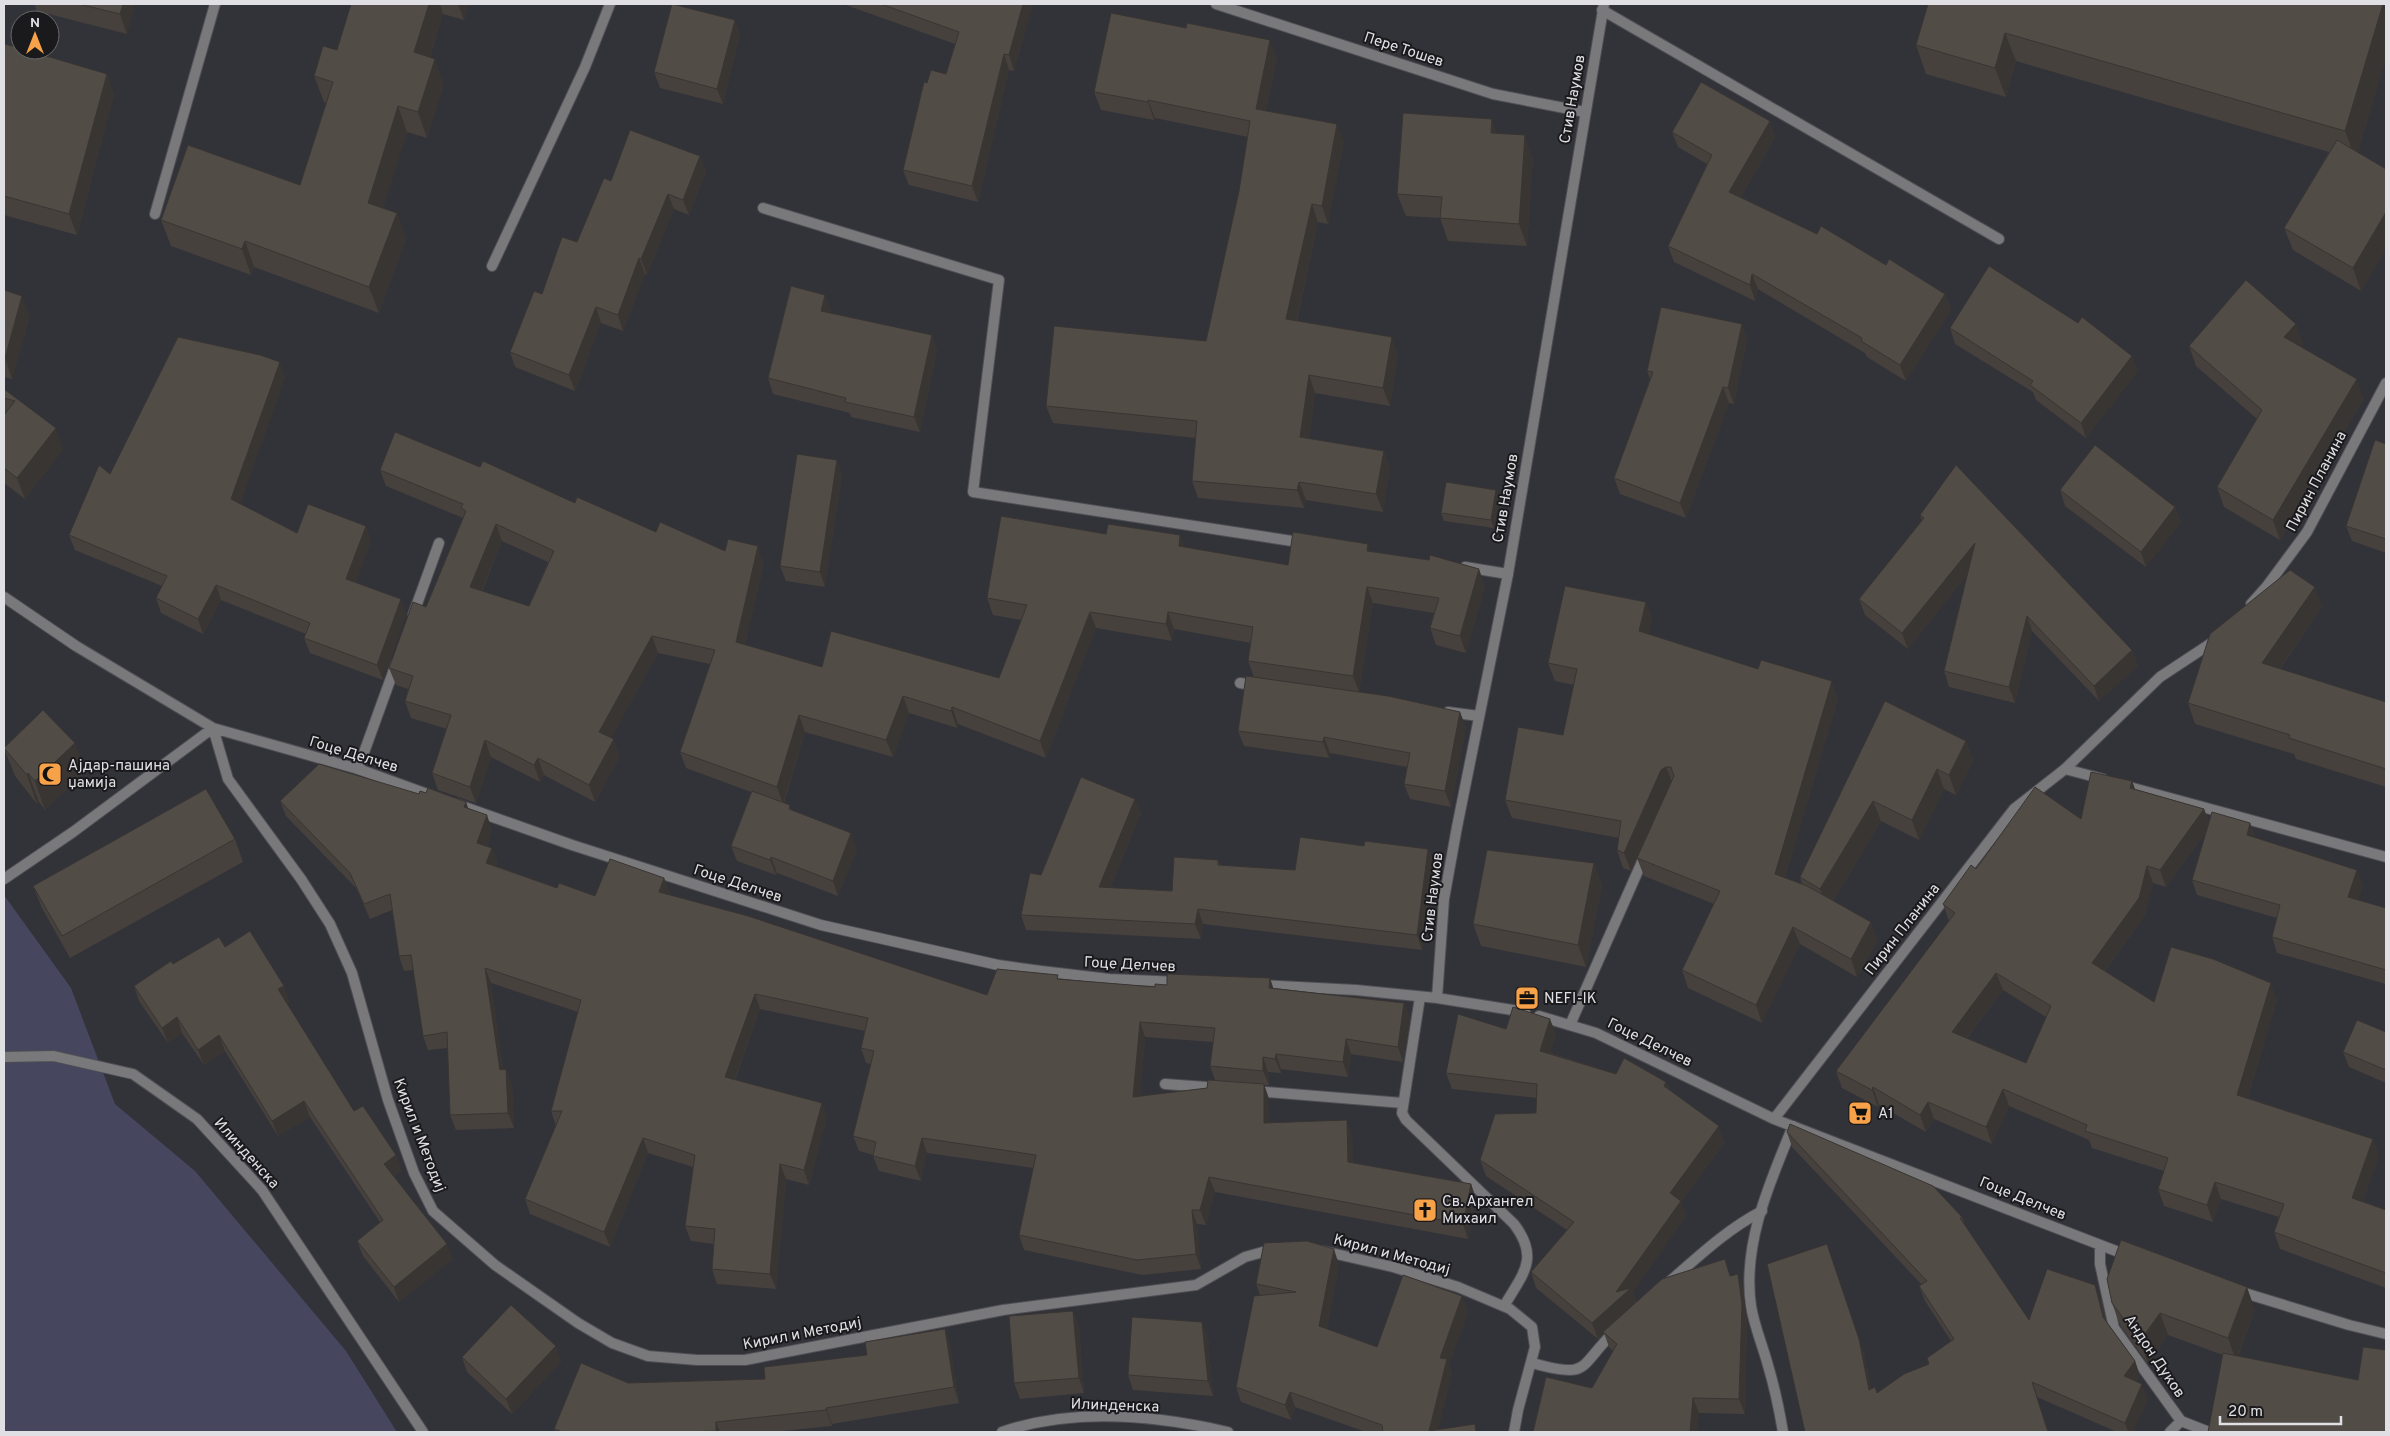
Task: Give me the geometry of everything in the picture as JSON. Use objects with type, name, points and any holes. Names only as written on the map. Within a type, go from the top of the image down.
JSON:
[{"type":"street","points":[[155,214],[215,4]]},
{"type":"street","points":[[492,266],[585,67],[610,4]]},
{"type":"street","name":"Пере Тошев","points":[[1216,4],[1234,7],[1493,94],[1585,112]]},
{"type":"street","points":[[1603,7],[2000,239]]},
{"type":"street","name":"Стив Наумов","points":[[1437,998],[1444,899],[1508,574],[1603,7]]},
{"type":"street","points":[[763,208],[999,280],[973,492],[1313,544]]},
{"type":"street","name":"Пирин Планина","points":[[2242,614],[2267,586],[2307,532],[2386,383]]},
{"type":"street","points":[[409,628],[439,543]]},
{"type":"street","points":[[1450,565],[1508,574]]},
{"type":"street","name":"Гоце Делчев","points":[[4,597],[76,646],[213,728],[358,769],[572,846],[821,925],[1032,970],[1109,979],[1191,982]]},
{"type":"street","name":"Пирин Планина","points":[[1774,1119],[2014,809],[2066,769],[2160,677],[2223,635]]},
{"type":"street","points":[[358,769],[399,656]]},
{"type":"street","points":[[1240,683],[1268,687]]},
{"type":"street","points":[[1441,711],[1479,716]]},
{"type":"street","points":[[4,879],[73,832],[213,728]]},
{"type":"street","name":"Кирил и Методиј","points":[[213,728],[228,779],[301,879],[330,924],[352,973],[394,1118],[414,1173],[433,1212],[495,1265],[578,1323],[612,1343],[648,1356],[697,1360],[745,1360],[1003,1310],[1196,1284],[1245,1258],[1276,1249],[1286,1249]]},
{"type":"street","points":[[2066,769],[2386,857]]},
{"type":"street","points":[[1570,1025],[1650,845]]},
{"type":"street","name":"Гоце Делчев","points":[[1248,985],[1356,990],[1437,998],[1526,1013],[1596,1033],[1774,1119],[1963,1190],[2100,1246],[2135,1258]]},
{"type":"street","points":[[1420,997],[1402,1113],[1406,1120],[1514,1224],[1526,1238],[1528,1254],[1526,1269],[1504,1306]]},
{"type":"street","name":"Илинденска","points":[[4,1057],[54,1056],[133,1074],[197,1120],[262,1190],[423,1432]]},
{"type":"street","points":[[1165,1084],[1403,1102]]},
{"type":"street","points":[[1783,1432],[1774,1387],[1751,1308],[1749,1280],[1754,1237],[1771,1179],[1794,1126]]},
{"type":"street","points":[[1660,1290],[1708,1247],[1740,1223],[1762,1212]]},
{"type":"street","name":"Андон Дуков","points":[[2100,1246],[2102,1274],[2114,1328],[2181,1421],[2209,1432]]},
{"type":"street","name":"Кирил и Методиј","points":[[1314,1249],[1393,1267],[1458,1286],[1504,1306],[1532,1327],[1536,1347],[1518,1410],[1514,1432]]},
{"type":"street","points":[[2224,1287],[2349,1325],[2386,1334]]},
{"type":"street","points":[[1532,1363],[1565,1372],[1587,1365],[1604,1342],[1624,1322]]},
{"type":"street","name":"Илинденска","points":[[1002,1432],[1020,1426],[1073,1416],[1153,1420],[1228,1432]]},
{"type":"street","points":[[2170,1432],[2181,1421]]},
{"type":"shaded area","points":[[4,895],[71,988],[115,1104],[195,1171],[346,1351],[397,1432],[4,1432]]},
{"type":"building","points":[[79,4],[123,4],[120,14]]},
{"type":"building","points":[[351,4],[429,4],[414,52],[435,59],[418,112],[398,106],[368,203],[397,213],[369,287],[245,241],[242,249],[161,220],[188,145],[300,185],[333,82],[314,76],[323,46],[337,50]]},
{"type":"building","points":[[672,4],[735,20],[717,89],[654,72]]},
{"type":"building","points":[[881,4],[1023,4],[1009,55],[1004,54],[972,186],[903,170],[924,82],[927,83],[931,70],[946,74],[959,32]]},
{"type":"building","points":[[1928,4],[2383,4],[2345,131],[2005,33],[1995,68],[1916,45]]},
{"type":"building","points":[[1111,13],[1186,28],[1187,23],[1270,40],[1256,109],[1337,124],[1322,206],[1312,204],[1286,319],[1392,337],[1383,388],[1309,375],[1300,437],[1384,451],[1376,494],[1299,482],[1297,490],[1192,481],[1197,421],[1046,406],[1054,326],[1206,341],[1239,191],[1250,121],[1148,100],[1148,102],[1094,92]]},
{"type":"building","points":[[4,44],[10,46],[10,60],[60,60],[107,74],[69,214],[4,196]]},
{"type":"building","points":[[1701,82],[1770,121],[1729,192],[1817,234],[1821,226],[1886,265],[1889,259],[1945,294],[1900,365],[1861,341],[1862,338],[1752,274],[1750,285],[1668,246],[1712,155],[1672,132]]},
{"type":"building","points":[[1403,113],[1492,119],[1491,133],[1525,135],[1519,224],[1440,218],[1442,197],[1397,194]]},
{"type":"building","points":[[630,130],[700,156],[683,200],[668,194],[641,259],[639,258],[618,315],[596,307],[569,375],[510,352],[534,291],[542,294],[562,237],[577,242],[604,178],[611,181]]},
{"type":"building","points":[[2337,140],[2386,169],[2386,212],[2353,268],[2284,228]]},
{"type":"building","points":[[1989,266],[2078,323],[2082,317],[2132,356],[2081,423],[2030,385],[2033,381],[1950,328]]},
{"type":"building","points":[[2246,280],[2296,324],[2284,337],[2357,379],[2273,520],[2217,487],[2262,410],[2189,346]]},
{"type":"building","points":[[791,286],[825,295],[821,311],[932,335],[914,417],[845,402],[846,398],[768,378]]},
{"type":"building","points":[[4,290],[22,296],[5,358],[4,358]]},
{"type":"building","points":[[1661,307],[1742,324],[1728,388],[1723,387],[1680,503],[1614,478],[1653,372],[1647,371]]},
{"type":"building","points":[[178,337],[260,355],[280,362],[231,499],[297,533],[308,504],[366,526],[346,579],[401,599],[377,665],[304,638],[310,623],[216,585],[198,619],[156,598],[167,576],[69,535],[99,465],[110,474]]},
{"type":"building","points":[[4,389],[56,428],[17,478],[4,468],[4,415],[15,401],[4,398]]},
{"type":"building","points":[[395,432],[480,467],[483,461],[575,503],[577,497],[656,532],[660,522],[725,551],[728,539],[758,546],[736,642],[822,667],[831,631],[999,678],[1027,605],[987,598],[1001,516],[1106,534],[1108,524],[1180,535],[1179,546],[1288,565],[1293,532],[1368,544],[1367,551],[1429,560],[1430,555],[1479,569],[1460,636],[1430,628],[1439,598],[1367,587],[1353,676],[1248,661],[1253,627],[1168,612],[1166,624],[1090,612],[1040,741],[952,707],[951,711],[903,696],[886,740],[799,715],[777,787],[680,752],[715,650],[652,636],[599,732],[614,739],[589,785],[538,758],[534,765],[485,740],[470,787],[432,773],[451,715],[405,701],[413,676],[389,668],[413,602],[426,607],[466,511],[461,508],[463,504],[380,470]],"holes":[[[496,524],[554,551],[529,606],[470,587]]]},
{"type":"building","points":[[2375,440],[2386,444],[2386,539],[2346,526]]},
{"type":"building","points":[[2095,445],[2175,507],[2141,552],[2060,490]]},
{"type":"building","points":[[797,454],[837,460],[820,572],[780,566]]},
{"type":"building","points":[[1956,465],[2132,650],[2094,686],[2027,616],[2009,687],[1944,671],[1975,543],[1902,633],[1859,599],[1924,518],[1920,515]]},
{"type":"building","points":[[1446,482],[1496,490],[1491,520],[1441,513]]},
{"type":"building","points":[[2290,570],[2315,587],[2262,663],[2386,702],[2386,769],[2289,738],[2290,735],[2188,703],[2210,634]]},
{"type":"building","points":[[1565,586],[1646,602],[1639,631],[1758,669],[1761,660],[1832,681],[1775,874],[1807,886],[1871,922],[1851,959],[1793,927],[1756,1005],[1682,970],[1720,891],[1637,858],[1674,776],[1671,767],[1661,770],[1624,853],[1617,850],[1621,821],[1505,800],[1518,727],[1563,735],[1577,669],[1548,663]]},
{"type":"building","points":[[1246,676],[1388,696],[1460,712],[1445,791],[1404,784],[1410,753],[1324,737],[1323,742],[1238,731]]},
{"type":"building","points":[[1885,701],[1966,741],[1949,775],[1937,769],[1912,820],[1873,801],[1820,889],[1800,877]]},
{"type":"building","points":[[43,710],[75,743],[35,781],[28,773],[27,775],[4,748]]},
{"type":"building","points":[[319,764],[419,794],[420,791],[426,793],[428,788],[466,802],[464,807],[487,815],[477,843],[492,848],[486,863],[557,888],[559,883],[595,896],[610,859],[664,878],[659,892],[748,916],[987,995],[997,969],[1058,975],[1057,979],[1155,987],[1155,984],[1167,985],[1167,974],[1270,978],[1269,988],[1404,1003],[1398,1047],[1346,1039],[1343,1062],[1276,1054],[1275,1059],[1263,1057],[1263,1071],[1210,1066],[1215,1028],[1140,1022],[1133,1097],[1207,1088],[1208,1080],[1264,1084],[1264,1123],[1347,1120],[1348,1162],[1471,1184],[1463,1224],[1209,1177],[1200,1210],[1192,1210],[1196,1254],[1137,1260],[1019,1235],[1036,1155],[922,1138],[915,1166],[873,1156],[876,1142],[853,1136],[874,1051],[861,1048],[868,1018],[755,994],[725,1077],[822,1103],[804,1170],[780,1164],[770,1274],[712,1269],[715,1229],[685,1226],[695,1155],[643,1138],[604,1232],[525,1199],[562,1111],[551,1111],[581,1000],[485,968],[500,1070],[506,1069],[508,1113],[450,1115],[447,1032],[423,1036],[411,955],[399,956],[390,894],[364,904],[350,873],[280,801]]},
{"type":"building","points":[[2091,772],[2132,781],[2130,788],[2204,809],[2160,870],[2147,866],[2139,898],[2092,963],[2154,1002],[2171,947],[2213,959],[2271,983],[2237,1095],[2373,1139],[2352,1198],[2386,1210],[2386,1273],[2274,1232],[2284,1204],[2215,1182],[2207,1205],[2158,1189],[2168,1158],[2085,1131],[2087,1125],[2003,1089],[1986,1127],[1928,1102],[1920,1115],[1873,1087],[1872,1090],[1836,1071],[1955,913],[1943,904],[1971,865],[1976,869],[2035,787],[2081,819]],"holes":[[[1996,973],[2051,1006],[2026,1063],[1952,1032]]]},
{"type":"building","points":[[1081,777],[1135,799],[1099,887],[1172,891],[1174,857],[1218,860],[1218,865],[1295,870],[1300,837],[1364,846],[1365,841],[1428,849],[1417,935],[1198,909],[1195,924],[1021,915],[1030,873],[1041,875]]},
{"type":"building","points":[[206,789],[235,839],[62,936],[33,886]]},
{"type":"building","points":[[752,791],[790,805],[789,809],[851,833],[833,881],[771,857],[770,860],[731,846]]},
{"type":"building","points":[[2212,812],[2250,823],[2247,835],[2357,870],[2348,897],[2386,908],[2386,970],[2272,937],[2280,905],[2192,880]]},
{"type":"building","points":[[1487,850],[1594,863],[1578,945],[1473,924]]},
{"type":"building","points":[[250,931],[284,986],[278,989],[354,1111],[363,1106],[396,1155],[384,1164],[447,1244],[394,1287],[357,1241],[383,1220],[304,1101],[272,1121],[219,1035],[198,1050],[177,1017],[162,1028],[134,986],[171,961],[173,964],[219,937],[225,947]]},
{"type":"building","points":[[1513,1007],[1550,1019],[1540,1051],[1616,1074],[1624,1058],[1666,1082],[1664,1086],[1719,1126],[1670,1193],[1681,1201],[1616,1292],[1631,1288],[1592,1323],[1531,1272],[1574,1222],[1480,1160],[1495,1114],[1536,1113],[1537,1084],[1446,1073],[1458,1014],[1506,1029]]},
{"type":"building","points":[[2357,1020],[2386,1032],[2386,1070],[2343,1052]]},
{"type":"building","points":[[1790,1124],[1933,1186],[1962,1217],[1960,1218],[2029,1320],[2047,1269],[2095,1285],[2103,1317],[2135,1361],[2124,1376],[2142,1384],[2125,1423],[2032,1382],[2048,1432],[1805,1432],[1767,1264],[1827,1244],[1859,1339],[1869,1390],[1875,1387],[1877,1393],[1904,1374],[1929,1364],[1927,1358],[1954,1339],[1919,1286],[1927,1281],[1787,1132]]},
{"type":"building","points":[[2121,1240],[2247,1287],[2228,1338],[2160,1313],[2140,1341],[2112,1303],[2107,1279]]},
{"type":"building","points":[[1307,1241],[1334,1249],[1319,1326],[1377,1347],[1403,1275],[1462,1296],[1440,1358],[1447,1359],[1429,1431],[1475,1424],[1476,1432],[1383,1432],[1382,1425],[1290,1392],[1285,1405],[1236,1387],[1254,1296],[1296,1292],[1256,1284],[1264,1243]]},
{"type":"building","points":[[1725,1259],[1730,1276],[1738,1274],[1742,1305],[1739,1399],[1693,1398],[1690,1432],[1533,1432],[1546,1377],[1592,1388],[1617,1344],[1603,1332],[1662,1279]]},
{"type":"building","points":[[511,1305],[556,1346],[506,1399],[462,1357]]},
{"type":"building","points":[[1073,1311],[1079,1378],[1014,1383],[1009,1316]]},
{"type":"building","points":[[1132,1317],[1202,1322],[1208,1381],[1128,1375]]},
{"type":"building","points":[[945,1329],[954,1387],[826,1408],[826,1410],[716,1422],[716,1431],[563,1432],[554,1429],[581,1363],[628,1383],[765,1379],[764,1367],[867,1355],[865,1342]]},
{"type":"building","points":[[2363,1347],[2386,1350],[2386,1432],[2208,1432],[2223,1353],[2358,1380]]},
{"type":"place","name":"Ајдар-пашина џамија","points":[[50,774]]},
{"type":"place","name":"NEFI-IK","points":[[1527,998]]},
{"type":"place","name":"A1","points":[[1860,1113]]},
{"type":"place","name":"Св. Архангел Михаил","points":[[1425,1210]]}]
